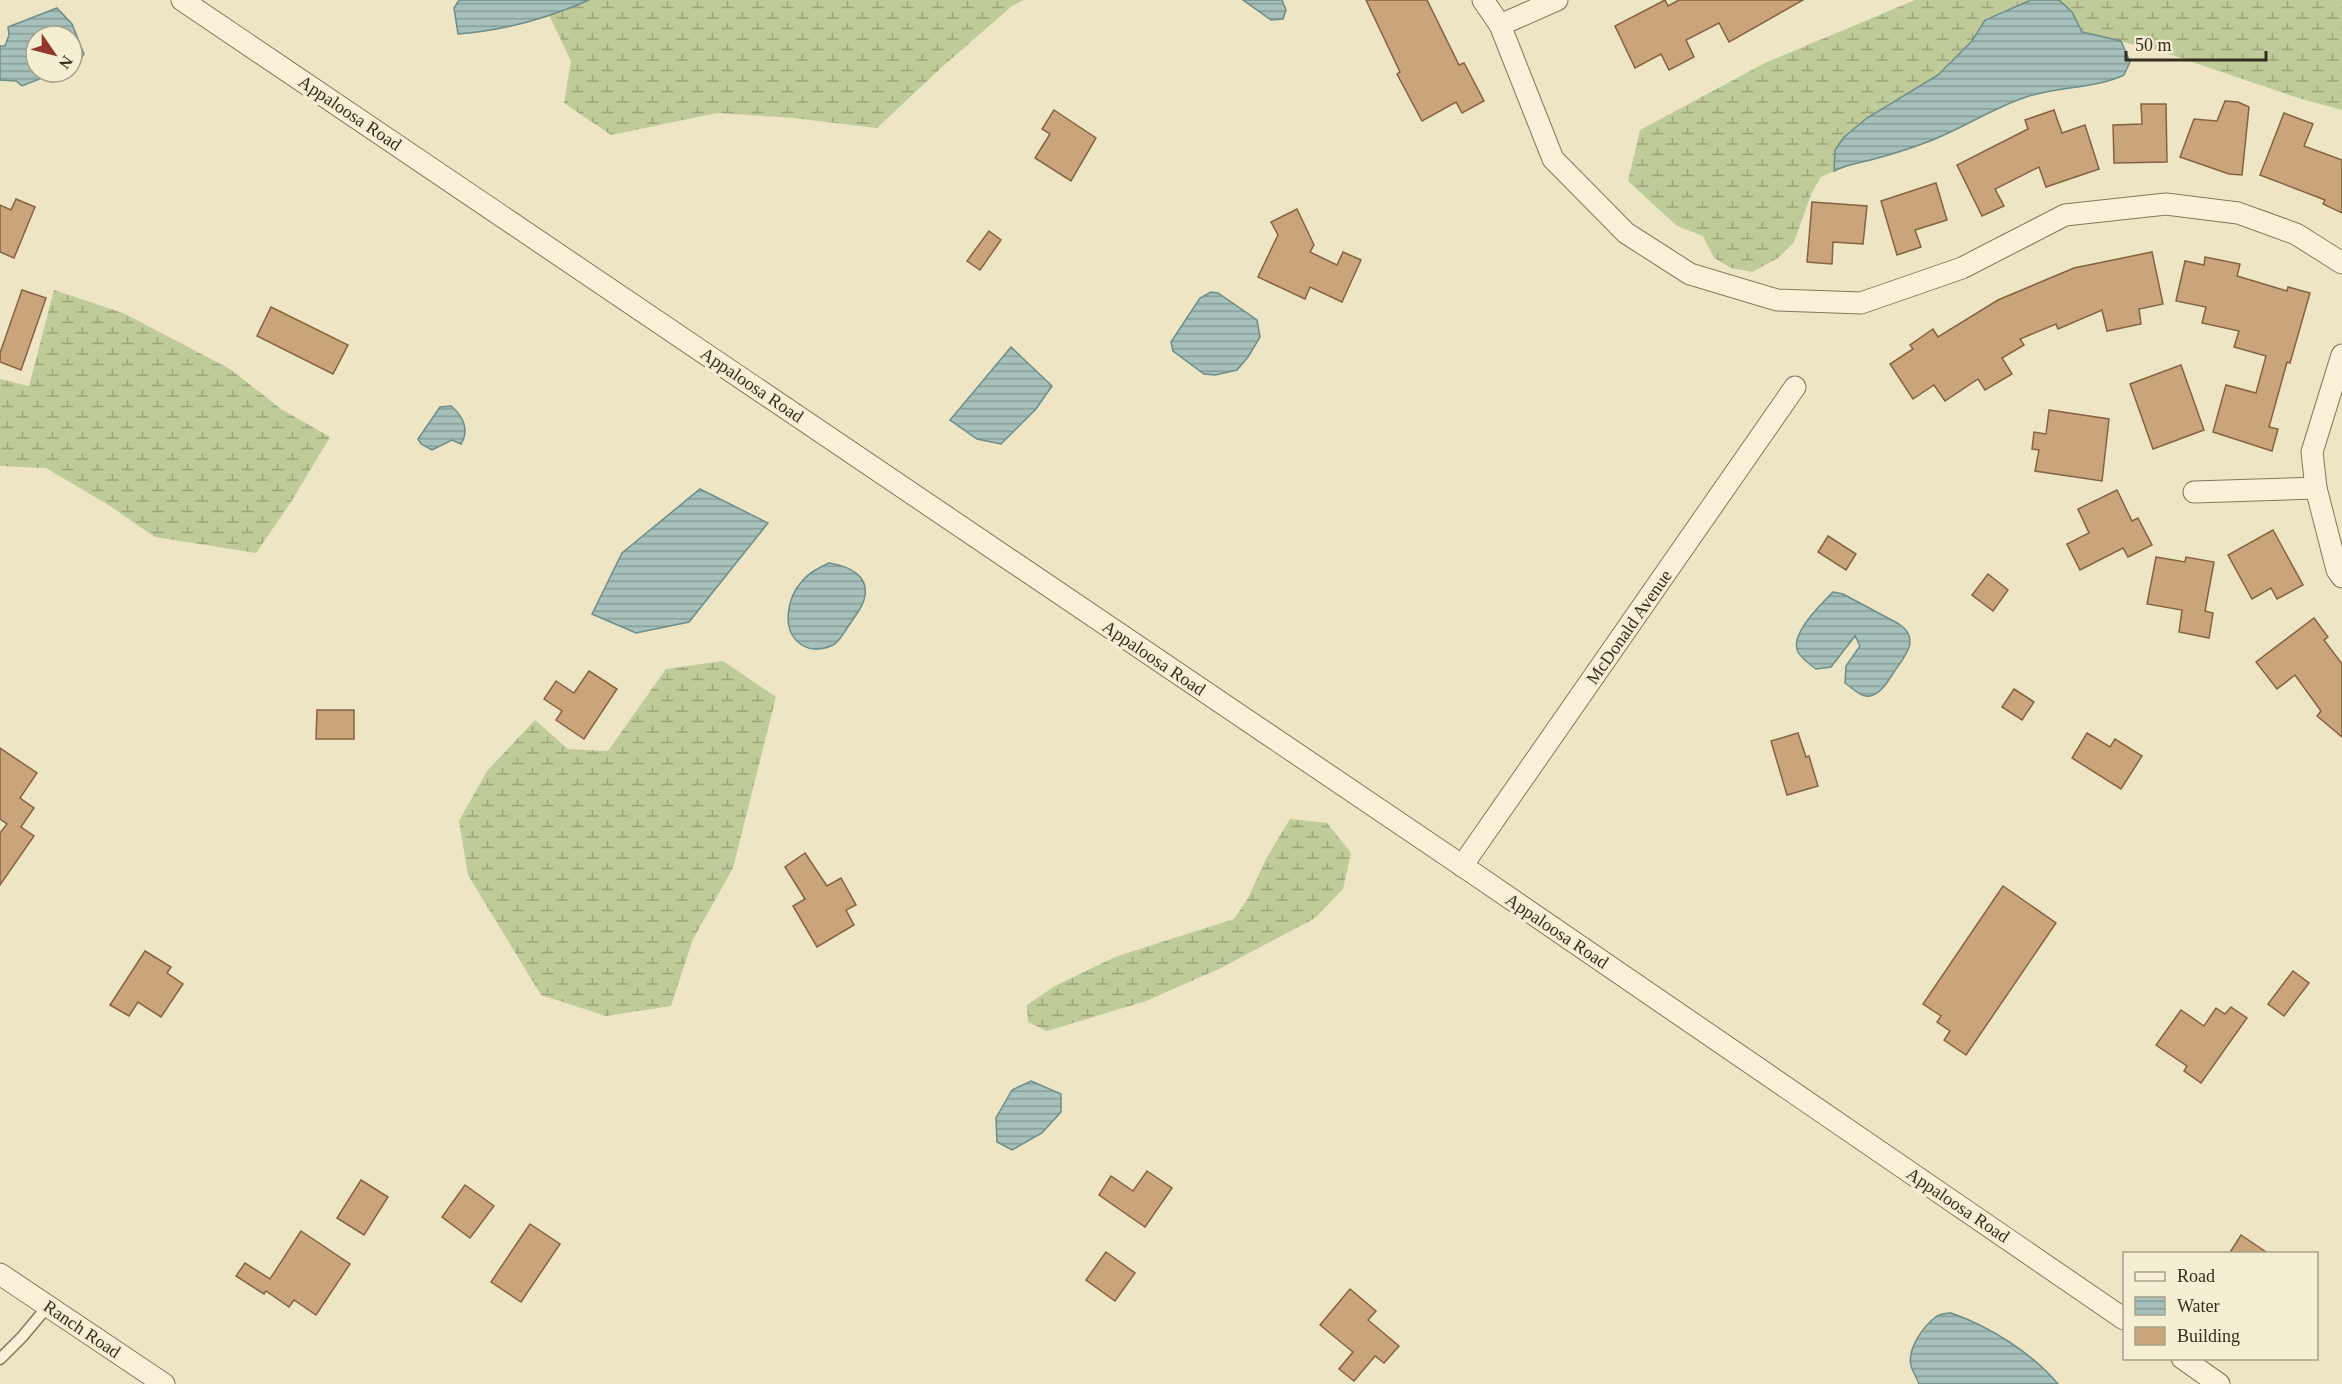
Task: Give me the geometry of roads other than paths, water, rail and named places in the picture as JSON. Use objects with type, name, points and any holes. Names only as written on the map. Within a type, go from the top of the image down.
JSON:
[{"type":"street","name":"Appaloosa Road","points":[[182,0],[1462,866],[2123,1318]]},
{"type":"street","points":[[1483,0],[1500,25],[1553,159],[1626,233],[1690,274],[1777,300],[1861,303],[1962,268],[2065,215],[2166,204],[2238,213],[2296,234],[2342,262]]},
{"type":"street","points":[[1500,25],[1557,0]]},
{"type":"street","points":[[2342,355],[2312,452],[2316,488],[2337,570],[2342,577]]},
{"type":"street","name":"McDonald Avenue","points":[[1462,866],[1795,387]]},
{"type":"street","points":[[2194,492],[2316,488]]},
{"type":"street","name":"Ranch Road","points":[[0,1274],[164,1384]]},
{"type":"street","points":[[2183,1360],[2219,1384]]},
{"type":"lane","points":[[0,1359],[48,1306]]},
{"type":"water","points":[[459,0],[589,0],[525,23],[458,34],[454,8]]},
{"type":"water","points":[[1243,0],[1282,0],[1286,10],[1283,19],[1271,20]]},
{"type":"water","points":[[2031,0],[2059,0],[2072,12],[2082,32],[2121,41],[2130,62],[2124,75],[2102,83],[2026,97],[1930,141],[1834,171],[1835,150],[1844,137],[1867,118],[1938,75],[1972,41],[1985,20]]},
{"type":"water","points":[[57,8],[72,24],[24,24],[24,84],[27,84],[22,86],[16,81],[0,80],[0,46],[5,46],[9,35],[8,27]]},
{"type":"water","points":[[1211,292],[1218,293],[1257,320],[1260,337],[1237,370],[1215,375],[1204,374],[1173,351],[1171,342],[1200,298]]},
{"type":"water","points":[[1011,347],[1052,386],[1036,409],[1001,444],[977,439],[950,420]]},
{"type":"water","points":[[451,406],[459,414],[464,424],[465,434],[461,444],[452,440],[432,450],[421,444],[418,439],[440,407]]},
{"type":"water","points":[[700,489],[768,523],[689,622],[636,633],[592,614],[622,553]]},
{"type":"water","points":[[829,563],[857,574],[864,585],[864,600],[836,643],[829,647],[813,649],[802,645],[795,639],[788,623],[788,614],[797,587],[812,572]]},
{"type":"water","points":[[1833,592],[1843,594],[1899,624],[1909,636],[1909,648],[1906,654],[1884,687],[1874,695],[1864,696],[1845,683],[1846,666],[1860,646],[1855,636],[1831,667],[1816,669],[1798,652],[1796,645],[1802,629]]},
{"type":"water","points":[[1031,1081],[1061,1094],[1061,1112],[1042,1133],[1012,1150],[997,1142],[996,1118],[1012,1090]]},
{"type":"water","points":[[1951,1313],[1980,1325],[2023,1351],[2058,1384],[1919,1384],[1910,1359],[1914,1345],[1932,1320],[1939,1315]]}]
